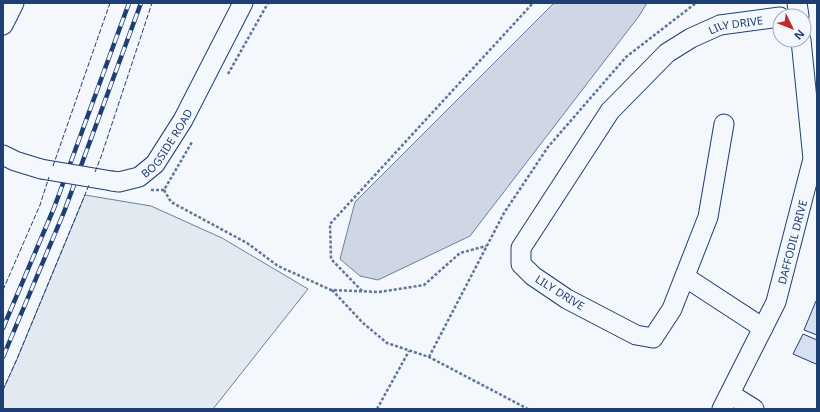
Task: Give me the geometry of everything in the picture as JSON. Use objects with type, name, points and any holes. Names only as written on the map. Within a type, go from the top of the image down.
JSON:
[{"type":"street","points":[[3,25],[14,3]]},
{"type":"street","name":"BOGSIDE ROAD","points":[[3,155],[15,161],[41,169],[112,181],[120,182],[139,177],[155,164],[183,120],[243,3]]},
{"type":"street","name":"LILY DRIVE","points":[[724,124],[708,217],[672,310],[653,338],[636,334],[567,299],[532,276],[522,264],[521,248],[610,111],[667,53],[691,38],[720,25],[772,18]]},
{"type":"street","name":"DAFFODIL DRIVE","points":[[726,401],[776,302],[813,177],[813,159],[802,48]]},
{"type":"street","points":[[685,277],[763,328]]},
{"type":"street","points":[[726,401],[754,409]]},
{"type":"path","points":[[362,291],[331,260],[330,224],[534,3]]},
{"type":"path","points":[[429,357],[508,206],[548,147],[626,57],[696,3]]},
{"type":"path","points":[[164,190],[171,202],[247,243],[278,266],[331,290],[363,323],[387,343],[429,357],[528,409]]},
{"type":"path","points":[[331,290],[379,292],[424,285],[460,253],[486,246]]},
{"type":"path","points":[[377,409],[409,351]]},
{"type":"shaded area","points":[[554,3],[647,3],[639,16],[470,236],[378,280],[360,276],[340,259],[355,202]]},
{"type":"shaded area","points":[[85,195],[151,206],[222,238],[308,289],[213,409],[3,409],[3,390]]},
{"type":"building","points":[[817,301],[817,335],[804,330]]},
{"type":"building","points":[[803,334],[817,340],[816,364],[793,354]]},
{"type":"railway","points":[[3,328],[54,208],[129,3]]},
{"type":"railway","points":[[3,357],[64,212],[141,3]]},
{"type":"fence","points":[[53,166],[110,3]]},
{"type":"fence","points":[[95,172],[152,3]]},
{"type":"fence","points":[[3,290],[40,205],[49,177]]},
{"type":"fence","points":[[3,390],[89,185]]}]
